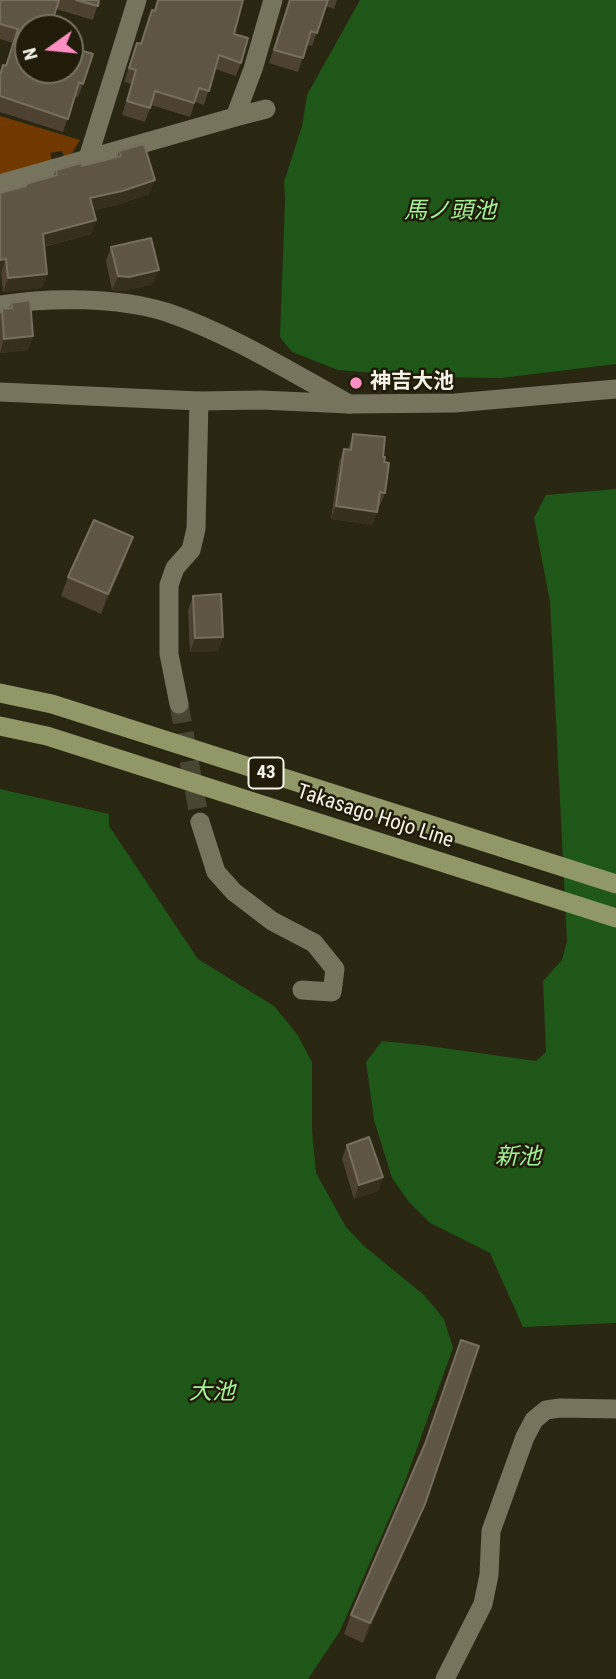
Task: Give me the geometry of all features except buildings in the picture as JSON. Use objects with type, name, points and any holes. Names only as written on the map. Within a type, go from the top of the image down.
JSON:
[{"type":"main road","name":"Takasago Hojo Line","points":[[0,693],[52,705],[616,884]]},
{"type":"main road","name":"Takasago Hojo Line","points":[[0,726],[47,736],[616,918]]},
{"type":"street","points":[[88,158],[137,0]]},
{"type":"street","points":[[235,117],[253,69],[273,0]]},
{"type":"street","points":[[0,184],[266,109]]},
{"type":"street","points":[[0,305],[63,299],[111,302],[163,311],[209,328],[349,404]]},
{"type":"street","points":[[0,392],[199,401],[261,400],[349,404],[455,403],[616,389]]},
{"type":"street","points":[[178,704],[169,654],[169,585],[175,568],[191,550],[196,529],[199,401]]},
{"type":"street","points":[[200,822],[216,872],[234,892],[272,921],[314,943],[335,969],[332,992],[302,990]]},
{"type":"street","points":[[445,1679],[483,1604],[489,1575],[491,1531],[525,1437],[534,1420],[545,1410],[616,1409]]},
{"type":"shaded area","points":[[0,116],[80,140],[72,153],[64,157],[62,151],[50,153],[52,160],[0,175]]},
{"type":"water","name":"馬ノ頭池","points":[[360,0],[616,0],[616,364],[501,378],[423,377],[338,370],[292,352],[280,337],[284,182],[302,126],[307,95]]},
{"type":"water","name":"新池","points":[[616,489],[616,1323],[523,1327],[490,1253],[430,1223],[409,1202],[392,1178],[374,1120],[366,1062],[382,1041],[536,1061],[546,1052],[543,981],[562,960],[567,941],[550,602],[534,518],[546,495]]},
{"type":"water","name":"大池","points":[[0,789],[109,814],[109,826],[198,959],[274,1006],[297,1034],[312,1062],[312,1131],[316,1173],[346,1227],[364,1246],[424,1295],[444,1319],[453,1348],[403,1487],[340,1631],[308,1679],[0,1679]]},
{"type":"tunnel","points":[[179,704],[200,822]]},
{"type":"place","name":"神吉大池","points":[[356,383]]}]
